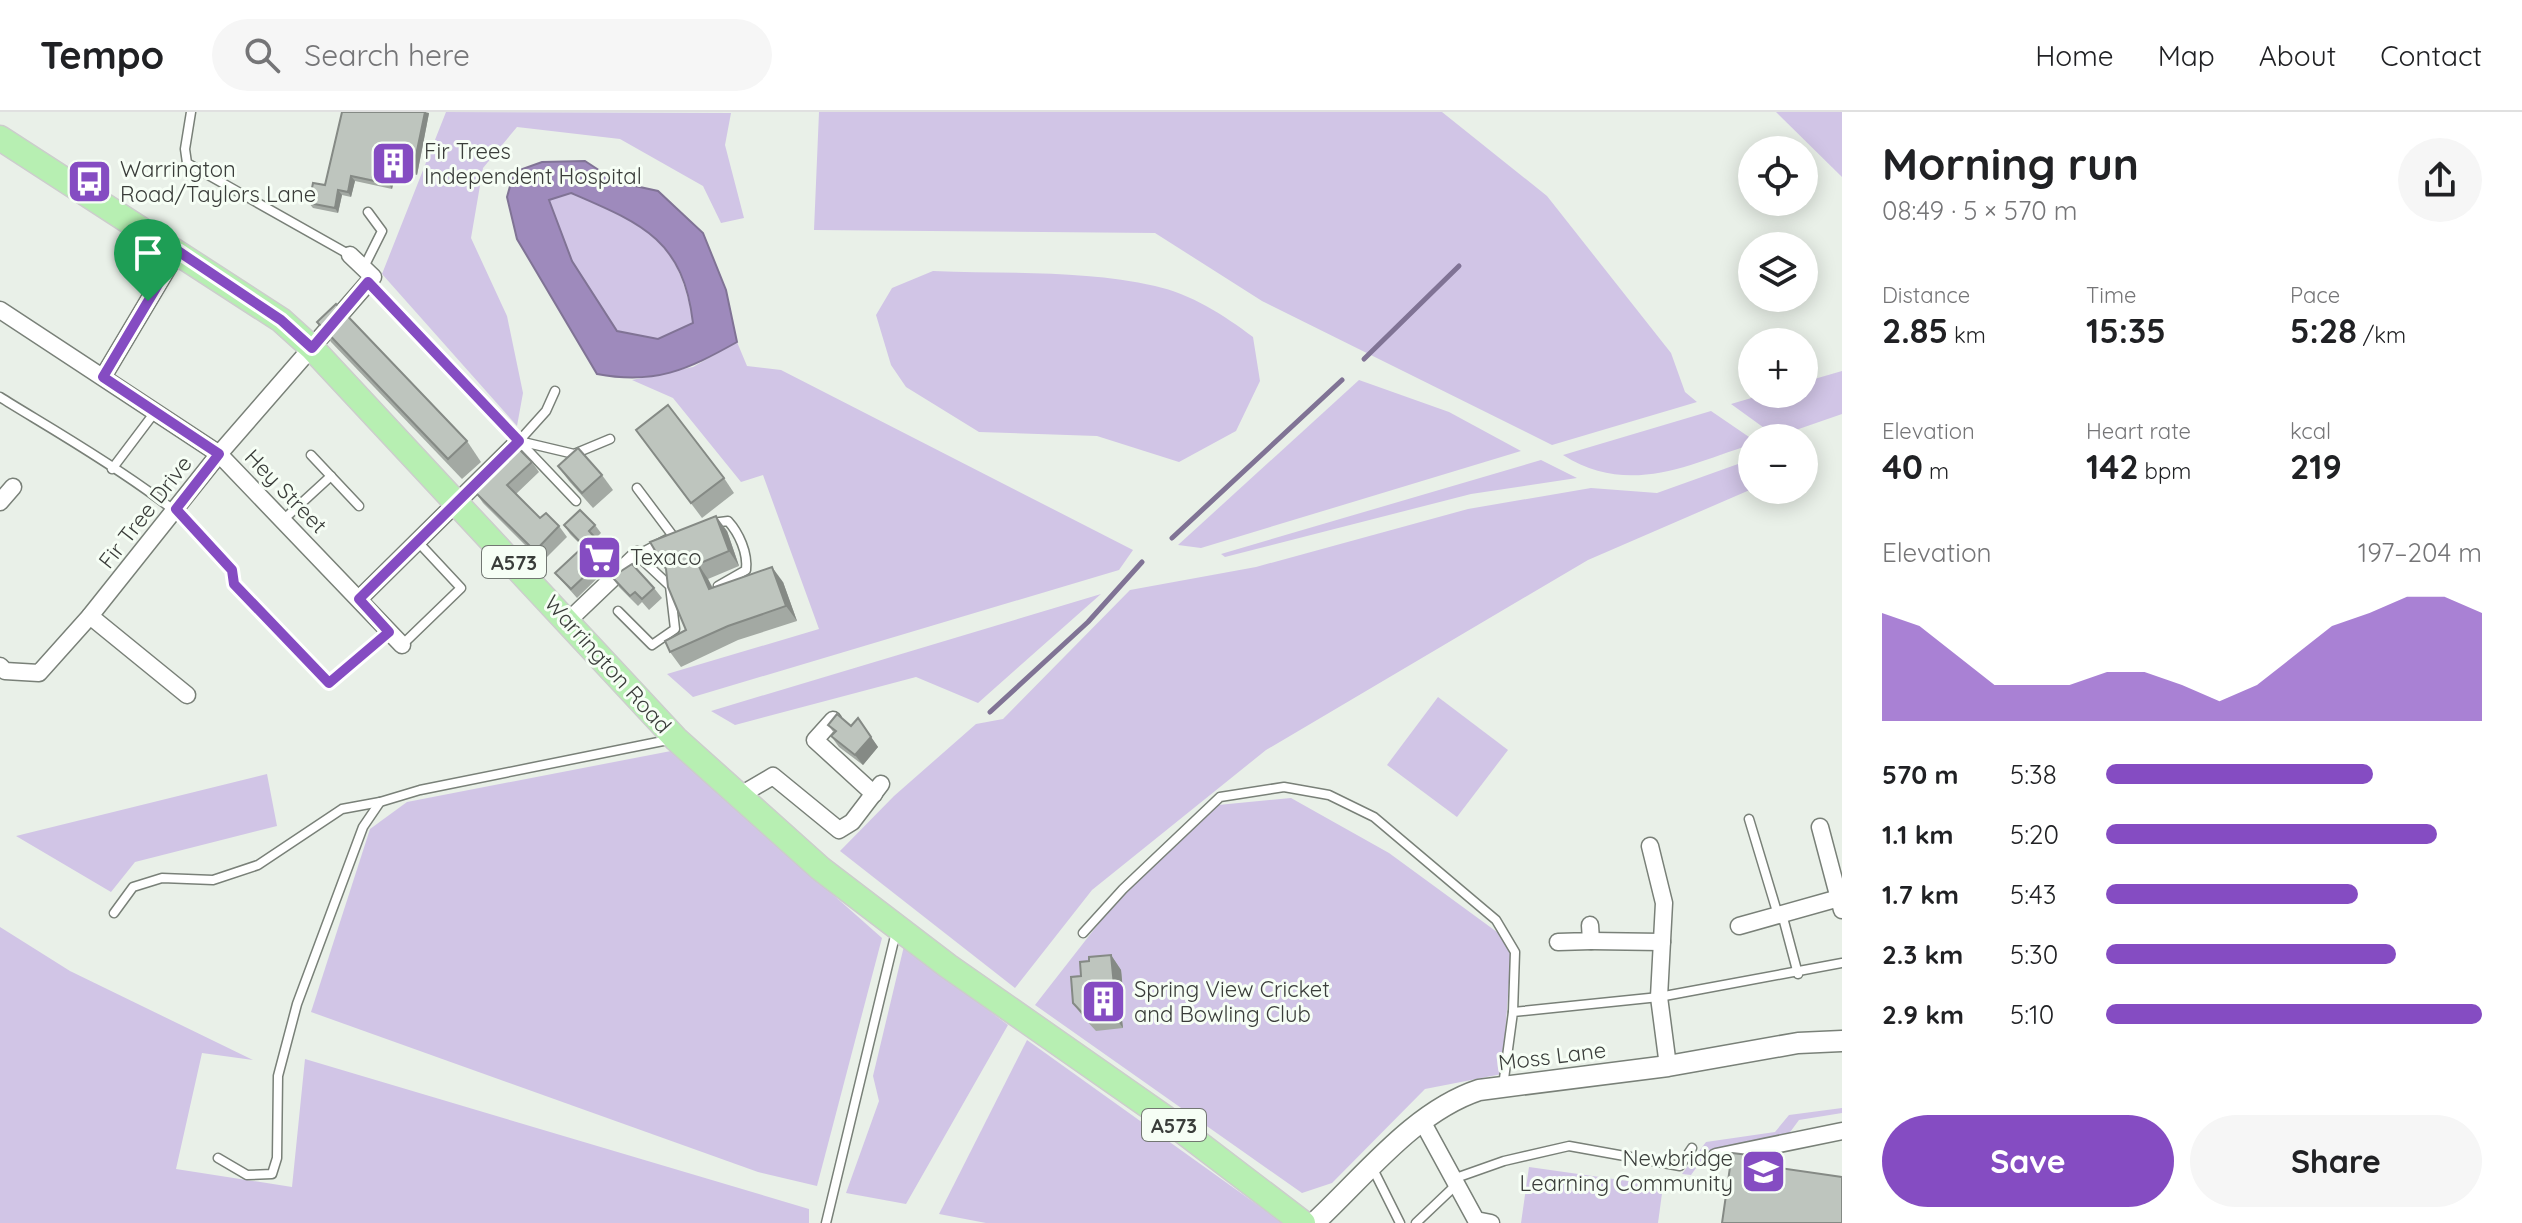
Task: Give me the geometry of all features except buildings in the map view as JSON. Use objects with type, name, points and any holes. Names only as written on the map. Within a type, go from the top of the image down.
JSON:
[{"type":"main road","name":"Warrington Road","points":[[0,138],[281,320],[312,348],[569,620],[676,739],[821,869],[1010,1011],[1164,1117],[1303,1223]]},
{"type":"street","points":[[103,377],[178,251]]},
{"type":"street","points":[[350,255],[366,275]]},
{"type":"street","name":"Fir Tree Drive","points":[[0,666],[5,671],[39,673],[90,616],[219,454],[312,348],[366,275]]},
{"type":"street","name":"Hey Street","points":[[0,310],[219,454],[402,645]]},
{"type":"street","points":[[359,599],[519,441]]},
{"type":"street","points":[[569,620],[637,555]]},
{"type":"street","points":[[90,616],[187,695]]},
{"type":"street","points":[[739,796],[773,776],[839,830],[852,822],[878,789],[815,740],[833,720]]},
{"type":"street","points":[[1739,926],[1780,914],[1840,904],[1820,827]]},
{"type":"street","points":[[1650,846],[1664,903],[1659,997],[1668,1066]]},
{"type":"street","points":[[1558,942],[1590,933],[1662,942]]},
{"type":"street","name":"Moss Lane","points":[[1314,1223],[1422,1121],[1458,1097],[1503,1087],[1668,1066],[1798,1043],[1842,1041]]},
{"type":"street","points":[[1422,1121],[1476,1220],[1491,1223]]},
{"type":"street","points":[[1716,1157],[1842,1131]]},
{"type":"lane","points":[[191,112],[185,149],[187,163],[350,255]]},
{"type":"lane","points":[[368,212],[382,231],[366,275],[576,501]]},
{"type":"lane","points":[[519,441],[546,411],[555,391]]},
{"type":"lane","points":[[0,397],[176,509],[232,570],[234,584],[329,683],[389,632]]},
{"type":"lane","points":[[112,469],[156,411]]},
{"type":"lane","points":[[519,441],[574,454],[610,439]]},
{"type":"lane","points":[[311,455],[359,506]]},
{"type":"lane","points":[[283,520],[331,476]]},
{"type":"lane","points":[[637,488],[673,536]]},
{"type":"lane","points":[[707,525],[728,521],[736,530],[748,561],[746,570],[740,576],[718,586]]},
{"type":"lane","points":[[618,611],[652,645],[675,629],[670,586],[637,555],[684,532]]},
{"type":"lane","points":[[402,645],[461,588],[419,543]]},
{"type":"lane","points":[[114,913],[133,887],[162,878],[213,880],[258,865],[342,809],[420,790],[676,739]]},
{"type":"lane","points":[[1083,933],[1123,889],[1220,797],[1284,787],[1329,795],[1374,817],[1496,920],[1515,952],[1513,1012],[1503,1087]]},
{"type":"lane","points":[[218,1158],[247,1175],[272,1174],[277,1158],[278,1076],[297,1004],[363,827],[380,802]]},
{"type":"lane","points":[[1749,819],[1798,974]]},
{"type":"lane","points":[[826,1223],[897,927]]},
{"type":"lane","points":[[1513,1012],[1659,997],[1798,974],[1842,963]]},
{"type":"lane","points":[[1416,1223],[1455,1182],[1504,1161],[1569,1146],[1680,1166],[1692,1148]]},
{"type":"lane","points":[[1373,1168],[1400,1223]]},
{"type":"shaded area","points":[[446,112],[731,113],[725,145],[744,218],[721,223],[703,186],[620,139],[517,127],[483,168],[471,238],[507,316],[523,393],[517,426],[382,274]]},
{"type":"shaded area","points":[[819,112],[1442,112],[1547,196],[1671,353],[1685,392],[1697,402],[1552,445],[1262,301],[1155,233],[814,230]]},
{"type":"shaded area","points":[[1776,112],[1842,112],[1842,177],[1818,153],[1818,136],[1800,136]]},
{"type":"shaded area","points":[[585,161],[617,182],[658,191],[703,233],[726,290],[737,342],[670,373],[636,378],[597,374],[517,239],[507,197],[514,172],[542,162]],"holes":[[[571,193],[619,215],[655,238],[680,272],[693,323],[658,339],[617,331],[572,261],[549,200]]]},
{"type":"shaded area","points":[[571,193],[620,215],[654,238],[668,253],[678,271],[693,323],[658,339],[617,332],[572,261],[549,200]]},
{"type":"shaded area","points":[[933,271],[1101,277],[1155,286],[1181,294],[1207,306],[1253,337],[1260,381],[1236,431],[1179,462],[1097,436],[979,432],[906,387],[891,365],[876,315],[892,288]]},
{"type":"shaded area","points":[[737,342],[747,366],[781,370],[1133,550],[1119,570],[693,697],[667,674],[819,629],[763,475],[741,482],[673,398],[632,380],[693,367]]},
{"type":"shaded area","points":[[1842,371],[1842,414],[1813,424],[1759,424],[1731,404],[1738,402],[1738,408],[1818,408],[1818,378]]},
{"type":"shaded area","points":[[1359,380],[1449,412],[1521,451],[1201,548],[1178,545]]},
{"type":"shaded area","points":[[1711,411],[1738,429],[1738,449],[1657,473],[1611,474],[1563,455]]},
{"type":"shaded area","points":[[1541,460],[1577,478],[1471,494],[1225,557],[1221,554]]},
{"type":"shaded area","points":[[1738,464],[1738,495],[1588,560],[1266,750],[1092,890],[1015,988],[840,851],[894,796],[976,724],[1003,719],[1130,590],[1256,567],[1468,509],[1591,488],[1657,493]]},
{"type":"shaded area","points":[[1101,594],[978,703],[916,677],[735,725],[711,711]]},
{"type":"shaded area","points":[[1438,697],[1508,750],[1457,817],[1387,765]]},
{"type":"shaded area","points":[[671,751],[882,938],[817,1186],[758,1172],[311,1012],[370,829],[407,802]]},
{"type":"shaded area","points":[[267,774],[277,826],[135,862],[111,892],[16,836]]},
{"type":"shaded area","points":[[1291,798],[1389,853],[1512,943],[1502,1074],[1425,1089],[1332,1183],[1302,1193],[1035,1005],[1117,900],[1218,805]]},
{"type":"shaded area","points":[[0,927],[70,971],[253,1060],[202,1053],[176,1169],[292,1187],[305,1059],[809,1209],[809,1223],[0,1223]]},
{"type":"shaded area","points":[[904,946],[1008,1025],[906,1204],[846,1193],[879,1101],[873,1076]]},
{"type":"shaded area","points":[[1027,1040],[1283,1223],[986,1223],[939,1214]]},
{"type":"shaded area","points":[[1842,1108],[1842,1113],[1799,1120],[1785,1139],[1709,1150],[1691,1175],[1682,1174],[1706,1142],[1775,1132],[1789,1115]]},
{"type":"shaded area","points":[[1529,1167],[1663,1186],[1658,1223],[1521,1223]]},
{"type":"waterway","points":[[1364,359],[1459,266]]},
{"type":"waterway","points":[[1172,538],[1342,380]]},
{"type":"waterway","points":[[990,712],[1088,622],[1142,562]]},
{"type":"place","name":"Fir Trees Independent Hospital","points":[[393,164]]},
{"type":"place","name":"Warrington Road/Taylors Lane","points":[[89,182]]},
{"type":"place","name":"Texaco","points":[[599,557]]},
{"type":"place","name":"Spring View Cricket and Bowling Club","points":[[1103,1002]]},
{"type":"place","name":"Newbridge Learning Community","points":[[1764,1171]]},
{"type":"route","points":[[178,251],[281,320],[312,348],[368,282],[519,441],[359,599],[389,632],[329,683],[234,584],[232,570],[176,509],[219,454],[103,377],[148,301],[178,251]]}]
